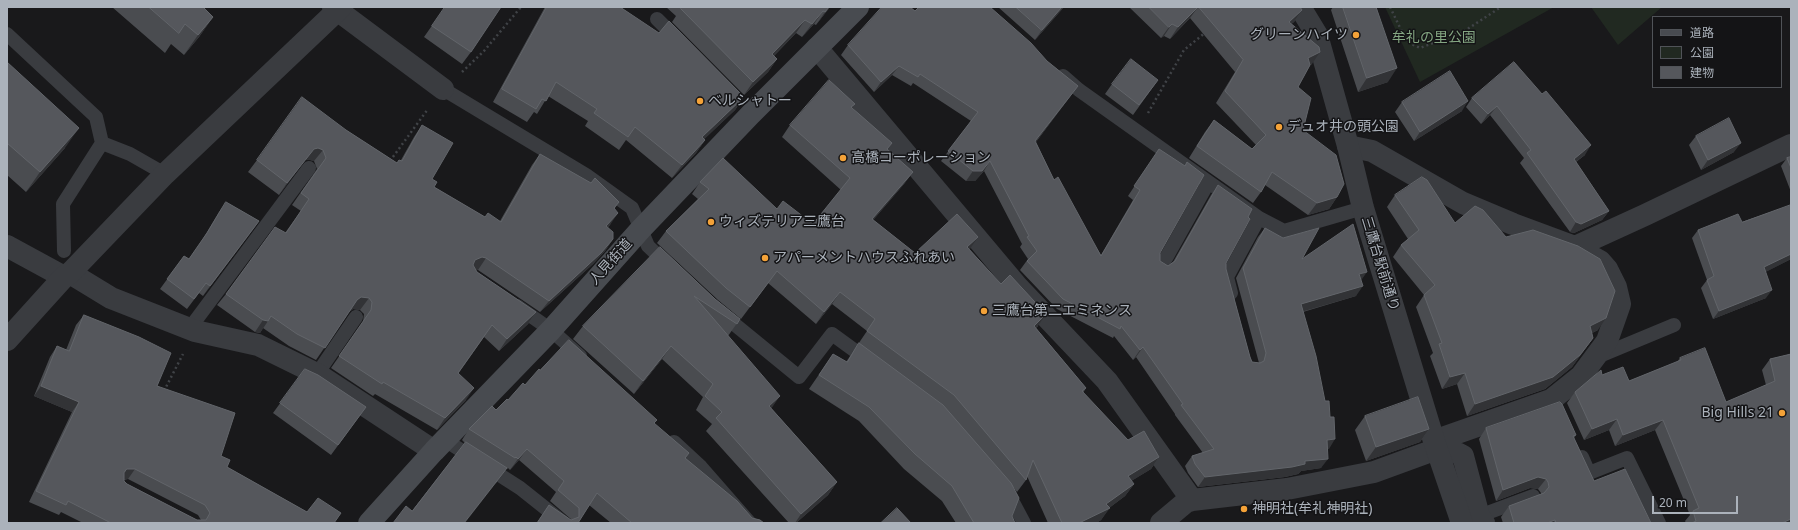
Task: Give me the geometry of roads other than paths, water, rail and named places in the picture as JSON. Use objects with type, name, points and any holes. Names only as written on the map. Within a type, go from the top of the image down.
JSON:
[{"type":"main road","name":"人見街道","points":[[369,523],[440,445],[551,330],[745,109],[817,48],[858,7]]},
{"type":"street","name":"三鷹台駅前通り","points":[[1300,7],[1317,35],[1348,146],[1363,208],[1436,445],[1475,521]]},
{"type":"street","points":[[7,340],[67,275],[165,174],[337,8],[444,89]]},
{"type":"street","points":[[817,48],[1016,286],[1107,381],[1192,500]]},
{"type":"street","points":[[1575,247],[1791,145]]},
{"type":"street","points":[[1161,523],[1186,502],[1192,500],[1287,489],[1374,472],[1436,445],[1556,405],[1581,376],[1606,341],[1620,304],[1616,287],[1607,269],[1600,261],[1575,247],[1513,224],[1464,203],[1372,151],[1348,146]]},
{"type":"street","points":[[7,246],[111,298],[193,329],[258,345],[317,374],[440,445]]},
{"type":"lane","points":[[658,19],[685,47]]},
{"type":"lane","points":[[7,34],[96,117],[102,143],[63,204],[64,251]]},
{"type":"lane","points":[[1056,70],[1079,90],[1208,183],[1259,218],[1284,231],[1363,208]]},
{"type":"lane","points":[[444,89],[586,175],[632,208],[648,246],[677,273]]},
{"type":"lane","points":[[102,143],[130,154],[165,174]]},
{"type":"lane","points":[[193,329],[309,168]]},
{"type":"lane","points":[[1161,267],[1208,183]]},
{"type":"lane","points":[[1235,306],[1227,277],[1259,218]]},
{"type":"lane","points":[[504,297],[551,330],[592,366]]},
{"type":"lane","points":[[712,306],[799,377],[832,334],[882,371]]},
{"type":"lane","points":[[317,374],[356,317]]},
{"type":"lane","points":[[1594,358],[1674,325]]},
{"type":"lane","points":[[666,435],[701,467],[750,523]]},
{"type":"lane","points":[[440,445],[520,488],[564,523]]},
{"type":"lane","points":[[1577,445],[1589,473],[1627,458],[1659,523]]},
{"type":"lane","points":[[998,481],[1008,493],[1024,523]]},
{"type":"lane","points":[[1475,521],[1533,496]]},
{"type":"place","name":"グリーンハイツ","points":[[1356,35]]},
{"type":"place","name":"ベルシャトー","points":[[700,101]]},
{"type":"place","name":"デュオ井の頭公園","points":[[1279,127]]},
{"type":"place","name":"高橋コーポレーション","points":[[843,158]]},
{"type":"place","name":"ウィズテリア三鷹台","points":[[711,222]]},
{"type":"place","name":"アパーメントハウスふれあい","points":[[765,258]]},
{"type":"place","name":"三鷹台第二エミネンス","points":[[984,311]]},
{"type":"place","name":"Big Hills 21","points":[[1782,413]]},
{"type":"place","name":"神明社(牟礼神明社)","points":[[1244,509]]},
{"type":"park label","name":"牟礼の里公園","points":[[1434,38]]}]
